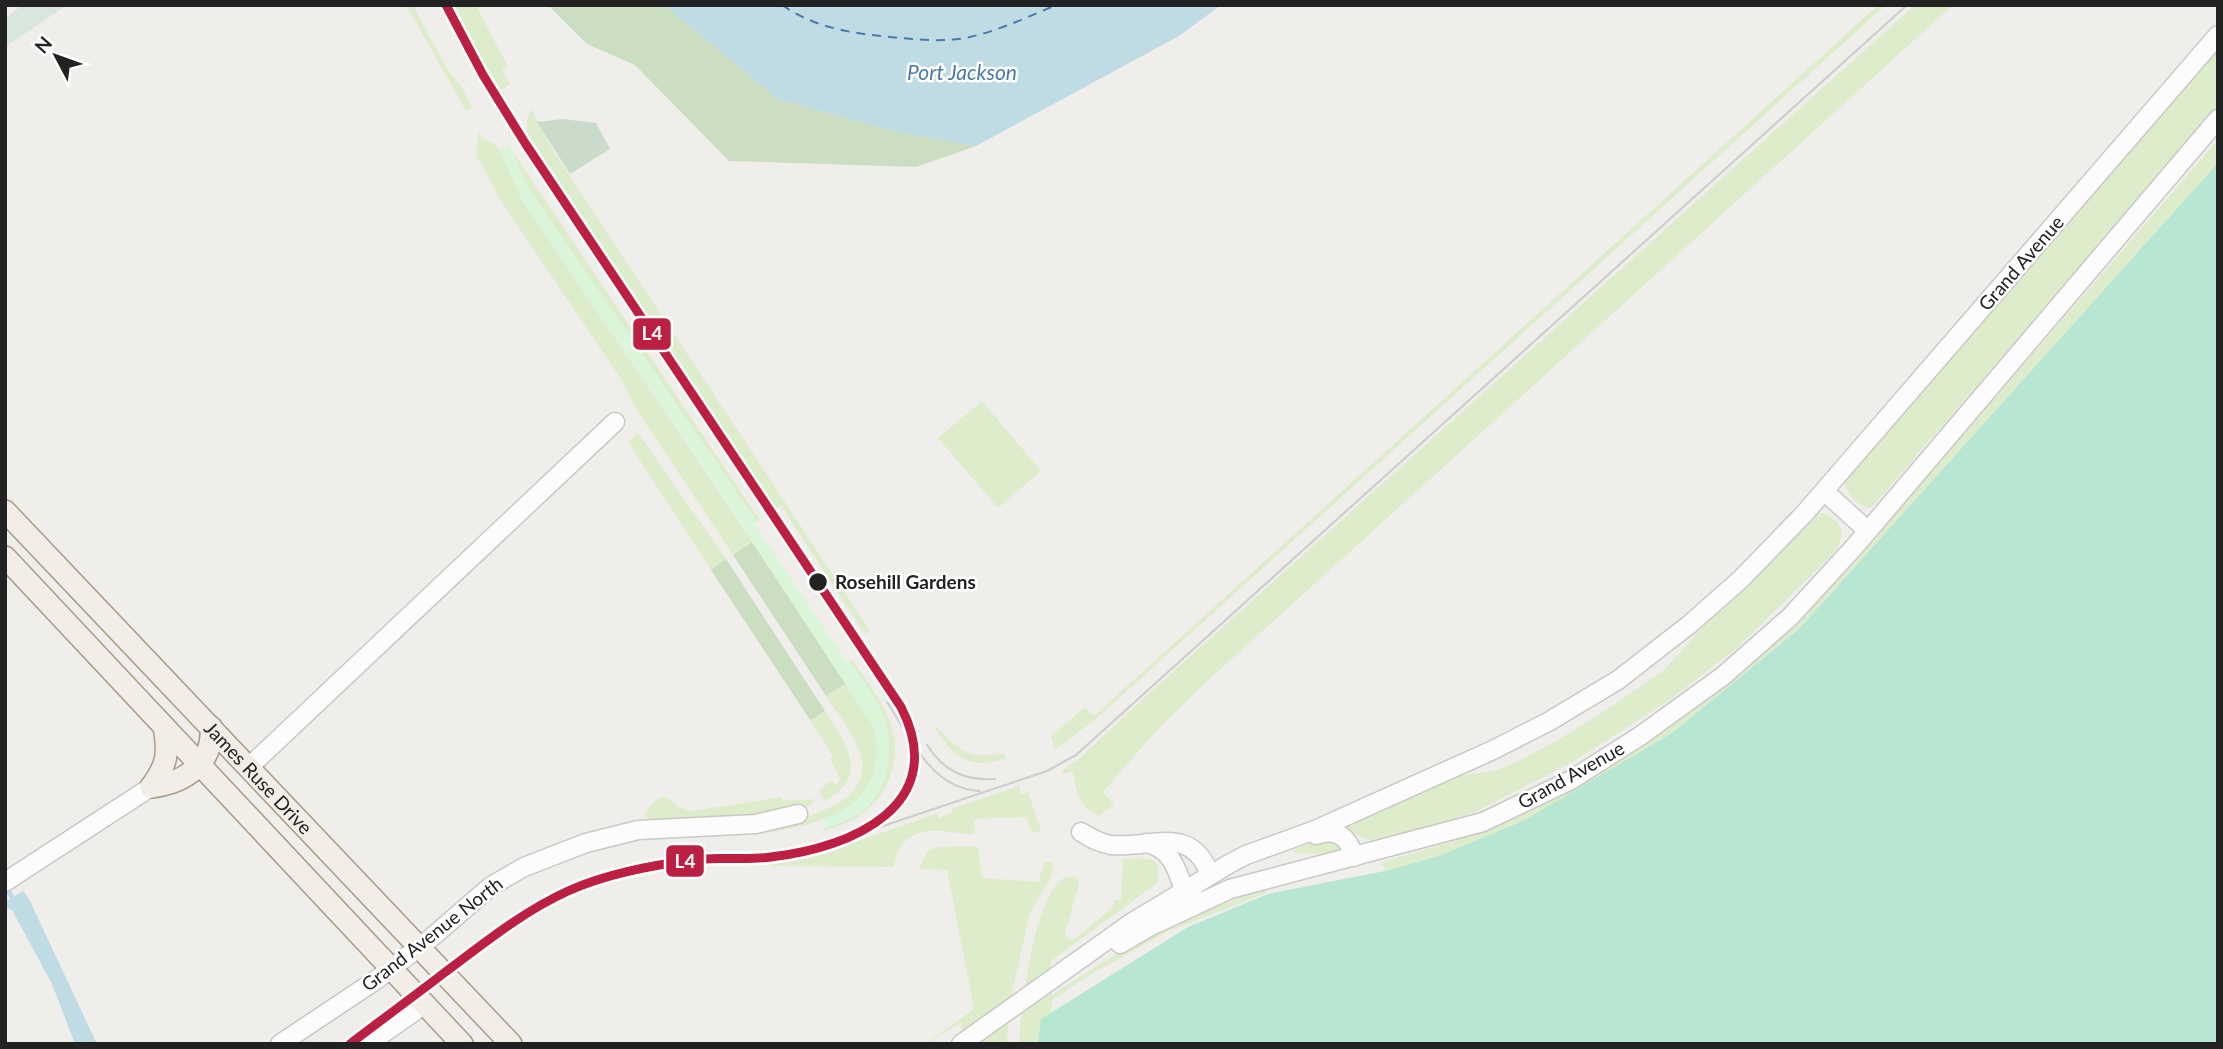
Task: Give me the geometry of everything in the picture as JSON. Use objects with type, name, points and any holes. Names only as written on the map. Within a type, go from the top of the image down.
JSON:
[{"type":"main road","name":"James Ruse Drive","points":[[5,512],[510,1044]]},
{"type":"main road","name":"James Ruse Drive","points":[[5,557],[462,1044]]},
{"type":"main road","points":[[151,787],[165,764],[167,752],[164,727]]},
{"type":"main road","points":[[151,787],[171,784],[206,758],[211,727]]},
{"type":"street","name":"Grand Avenue","points":[[961,1044],[1109,938],[1210,875],[1255,852],[1315,830],[1493,750],[1548,722],[1618,680],[1690,624],[1741,579],[1824,491],[2218,35]]},
{"type":"street","name":"Grand Avenue","points":[[1052,981],[1151,926],[1230,889],[1483,822],[1571,780],[1640,737],[1723,676],[1790,617],[1868,531],[2218,119]]},
{"type":"street","points":[[248,768],[615,422]]},
{"type":"street","points":[[1824,491],[1868,531]]},
{"type":"street","points":[[11,878],[151,787]]},
{"type":"street","name":"Grand Avenue North","points":[[281,1044],[419,947],[506,876],[586,843],[638,830],[756,824],[798,814]]},
{"type":"street","points":[[1081,832],[1113,845],[1171,841],[1184,845],[1199,854],[1210,875],[1206,899],[1184,890],[1170,857],[1159,847],[1146,843]]},
{"type":"street","points":[[1255,852],[1333,832],[1347,839],[1353,857]]},
{"type":"street","points":[[368,1044],[425,1004]]},
{"type":"green space","points":[[406,5],[413,5],[448,70],[461,86],[472,107],[466,111]]},
{"type":"green space","points":[[453,5],[476,5],[508,67],[502,70],[510,84],[501,90],[466,34]]},
{"type":"green space","points":[[548,5],[664,5],[778,99],[892,131],[976,146],[916,167],[729,161],[635,65],[587,44]]},
{"type":"green space","points":[[1878,5],[1886,5],[1097,718],[1055,750],[1051,736],[1085,707],[1094,716]]},
{"type":"green space","points":[[1915,5],[1953,5],[1203,685],[1157,730],[1103,792],[1114,805],[1099,816],[1086,807],[1079,797],[1072,771],[1064,774],[1062,771],[1080,758]]},
{"type":"green space","points":[[2218,45],[2218,106],[1871,508],[1856,502],[1846,488],[1844,478]]},
{"type":"green space","points":[[531,109],[552,149],[870,631],[865,634],[781,506],[775,509],[527,133]]},
{"type":"green space","points":[[563,119],[596,123],[610,149],[570,174],[537,122]]},
{"type":"green space","points":[[478,132],[503,154],[521,198],[752,542],[733,555],[636,409],[621,379],[501,201],[477,156]]},
{"type":"green space","points":[[2218,140],[2218,163],[1800,628],[1672,733],[1548,807],[1525,820],[1439,856],[1385,871],[1382,862],[1451,842],[1546,802],[1657,736],[1757,659],[1801,618],[1882,528]]},
{"type":"green space","points":[[509,145],[529,189],[757,522],[754,524],[847,662],[849,660],[877,702],[888,731],[885,778],[879,792],[869,804],[850,819],[827,828],[824,819],[851,804],[869,784],[876,759],[874,728],[719,491],[521,198],[499,150]]},
{"type":"green space","points":[[513,152],[760,520],[757,522],[529,189]]},
{"type":"green space","points":[[2218,163],[2218,1044],[1038,1044],[1041,1019],[1188,927],[1268,894],[1385,871],[1439,856],[1525,820],[1672,733],[1800,628]]},
{"type":"green space","points":[[982,401],[1041,471],[998,508],[938,438]]},
{"type":"green space","points":[[638,433],[726,559],[711,570],[628,442]]},
{"type":"green space","points":[[1819,513],[1833,518],[1842,530],[1834,553],[1738,647],[1667,702],[1571,763],[1475,812],[1377,843],[1341,826],[1402,797],[1454,777],[1496,770],[1514,763],[1558,740],[1609,708],[1664,670],[1808,519]]},
{"type":"green space","points":[[752,542],[846,683],[826,696],[733,555]]},
{"type":"green space","points":[[726,559],[825,711],[810,720],[711,570]]},
{"type":"green space","points":[[852,659],[886,711],[893,733],[894,761],[885,788],[868,810],[847,823],[820,832],[863,811],[874,799],[885,775],[889,742],[886,728],[875,700],[849,660]]},
{"type":"green space","points":[[846,683],[869,717],[875,734],[877,758],[869,784],[860,797],[832,816],[799,827],[766,833],[764,828],[832,807],[857,786],[862,771],[860,753],[850,731],[826,696]]},
{"type":"green space","points":[[825,711],[846,747],[851,770],[839,792],[824,801],[819,791],[831,780],[836,785],[840,778],[830,759],[833,756],[810,720]]},
{"type":"green space","points":[[937,727],[966,752],[982,755],[1004,753],[1006,758],[983,763],[965,759],[950,748],[936,730]]},
{"type":"green space","points":[[1019,786],[1021,795],[1028,792],[1041,830],[1039,833],[1031,831],[1027,817],[974,819],[975,832],[970,835],[933,831],[912,836],[903,843],[897,853],[894,867],[767,866],[804,859],[937,814],[940,818],[952,812],[951,809]]},
{"type":"green space","points":[[664,796],[679,807],[692,811],[781,797],[784,801],[812,799],[813,802],[811,805],[781,813],[748,818],[696,822],[648,820],[645,814],[648,808]]},
{"type":"green space","points":[[1323,838],[1331,839],[1340,845],[1341,849],[1320,854],[1295,853],[1294,850]]},
{"type":"green space","points":[[938,847],[978,848],[982,878],[1038,882],[1044,863],[1049,861],[1053,864],[1052,871],[1029,917],[1009,1007],[1007,1044],[965,1044],[961,1023],[925,1044],[974,1009],[947,870],[919,867],[929,850]]},
{"type":"green space","points":[[1142,858],[1155,861],[1158,867],[1156,884],[1051,961],[1052,995],[1130,946],[1156,933],[1210,909],[1269,888],[1264,894],[1169,931],[1090,975],[1052,1000],[1047,1044],[1019,1044],[1033,945],[1040,917],[1050,894],[1062,880],[1076,877],[1079,883],[1066,930],[1066,936],[1072,941],[1112,908],[1115,900],[1121,900],[1123,859]]},
{"type":"shaded area","points":[[22,5],[67,5],[5,47],[5,19]]},
{"type":"water","name":"Port Jackson","points":[[664,5],[1221,5],[1179,36],[976,146],[892,131],[778,99]]},
{"type":"water","points":[[23,891],[97,1044],[75,1044],[52,984],[12,910],[5,907],[5,902]]},
{"type":"waterway","points":[[5,886],[16,904]]},
{"type":"ferry route","points":[[782,5],[810,20],[839,29],[935,40],[961,39],[981,34],[1056,5]]},
{"type":"tram line","points":[[862,833],[1047,771],[1076,755],[1907,5]]},
{"type":"tram line","points":[[887,702],[914,745],[935,771],[963,788],[980,791]]},
{"type":"tram line","points":[[927,745],[940,762],[956,773],[974,778],[995,779]]},
{"type":"transit line","name":"L4","points":[[350,1044],[503,929],[568,891],[613,875],[659,865],[701,859],[771,857],[833,844],[861,831],[885,815],[903,795],[913,771],[913,741],[901,707],[525,143],[483,75],[446,5]]},
{"type":"place","name":"Rosehill Gardens","points":[[818,582]]}]
